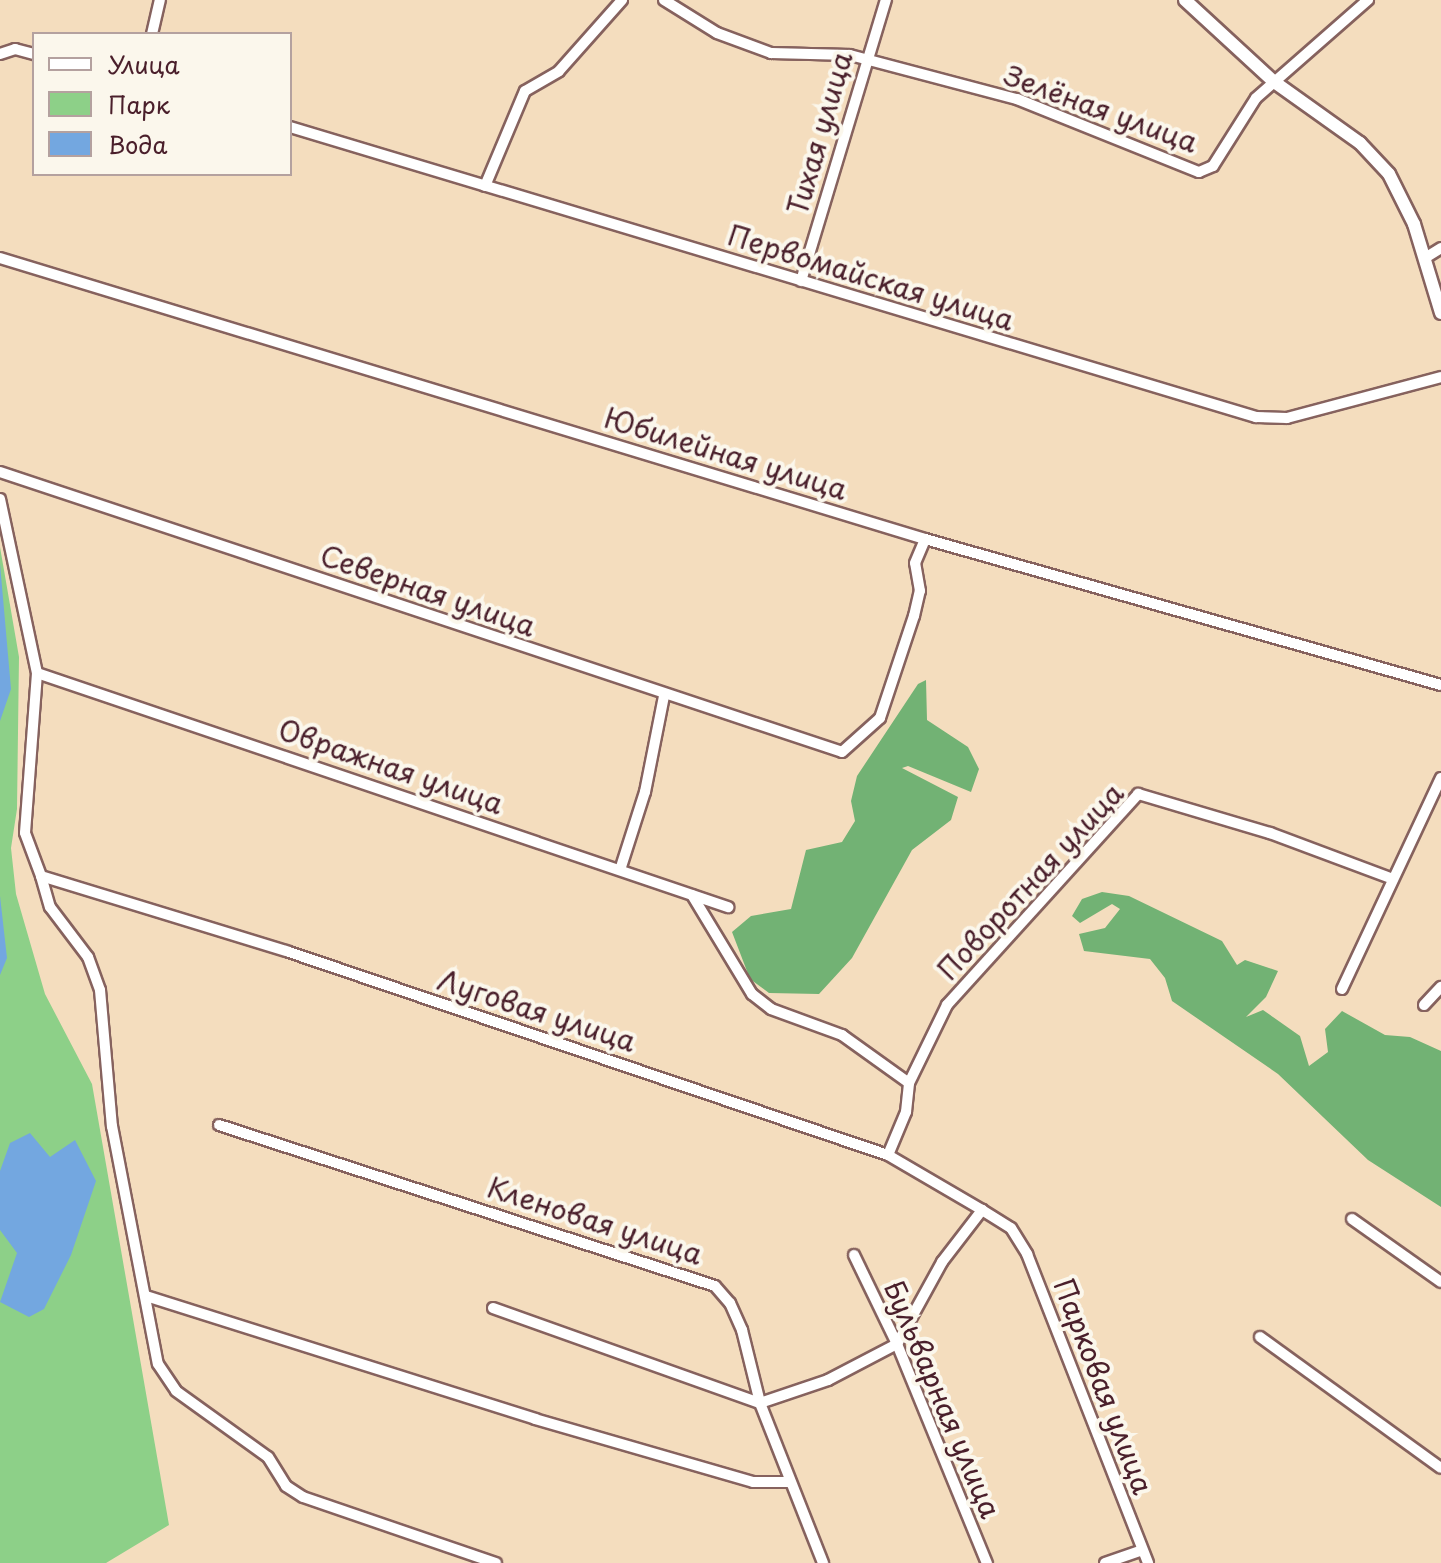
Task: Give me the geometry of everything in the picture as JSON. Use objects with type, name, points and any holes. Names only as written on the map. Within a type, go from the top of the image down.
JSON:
[{"type":"street","points":[[152,32],[160,0]]},
{"type":"street","points":[[485,186],[525,91],[559,71],[622,0]]},
{"type":"street","name":"Зелёная улица","points":[[664,0],[717,33],[771,53],[850,55],[1017,99],[1199,172],[1213,166],[1240,119],[1273,81],[1368,0]]},
{"type":"street","name":"Тихая улица","points":[[801,281],[871,61],[869,49],[886,0]]},
{"type":"street","points":[[1185,0],[1273,81],[1376,159],[1402,196],[1441,313]]},
{"type":"street","points":[[0,54],[15,49],[32,53]]},
{"type":"street","name":"Первомайская улица","points":[[292,128],[1273,420],[1441,377]]},
{"type":"street","points":[[1425,258],[1441,248]]},
{"type":"street","name":"Юбилейная улица","points":[[0,258],[925,539],[1441,685]]},
{"type":"street","name":"Северная улица","points":[[0,472],[664,696],[842,752],[880,718],[914,616],[920,591],[915,563],[925,539]]},
{"type":"street","points":[[0,499],[37,673],[25,833],[50,907],[88,957],[100,990],[112,1126],[146,1296],[148,1332],[158,1364],[176,1391],[268,1457],[286,1486],[303,1497],[496,1563]]},
{"type":"street","name":"Овражная улица","points":[[37,673],[621,867],[728,907]]},
{"type":"street","points":[[621,867],[645,792],[664,696]]},
{"type":"street","points":[[1342,989],[1441,778]]},
{"type":"street","name":"Поворотная улица","points":[[888,1155],[906,1112],[909,1083],[947,1005],[1138,794],[1270,833],[1393,879]]},
{"type":"street","name":"Луговая улица","points":[[39,873],[289,952],[888,1155],[1011,1228]]},
{"type":"street","points":[[692,894],[752,994],[771,1009],[842,1035],[909,1083]]},
{"type":"street","points":[[1424,1005],[1441,987]]},
{"type":"street","name":"Кленовая улица","points":[[219,1125],[715,1286],[730,1303],[742,1330],[760,1403],[788,1482],[823,1563]]},
{"type":"street","points":[[493,1308],[760,1403],[828,1380],[897,1344],[942,1262],[982,1210]]},
{"type":"street","points":[[1352,1219],[1441,1282]]},
{"type":"street","name":"Парковая улица","points":[[1011,1228],[1027,1254],[1148,1563]]},
{"type":"street","name":"Бульварная улица","points":[[854,1255],[897,1344],[987,1563]]},
{"type":"street","points":[[146,1296],[535,1419],[753,1482],[788,1482]]},
{"type":"street","points":[[1260,1337],[1441,1468]]},
{"type":"street","points":[[1105,1563],[1142,1550]]},
{"type":"green space","points":[[0,547],[19,657],[17,809],[11,848],[16,894],[45,994],[92,1084],[169,1525],[106,1563],[0,1563]]},
{"type":"green space","points":[[926,680],[927,720],[968,747],[979,769],[971,792],[908,766],[902,768],[958,797],[951,820],[912,850],[852,958],[819,994],[769,993],[750,979],[732,932],[751,916],[791,909],[806,850],[842,842],[855,821],[851,801],[857,776],[918,684]]},
{"type":"green space","points":[[1102,892],[1129,896],[1222,941],[1237,965],[1245,960],[1278,971],[1266,997],[1246,1017],[1263,1010],[1300,1036],[1309,1066],[1328,1052],[1325,1029],[1342,1011],[1385,1035],[1410,1037],[1441,1051],[1441,1207],[1368,1160],[1278,1074],[1172,1001],[1165,978],[1150,959],[1084,951],[1079,934],[1105,928],[1120,909],[1112,904],[1080,923],[1072,916],[1082,899]]},
{"type":"water","points":[[0,564],[11,689],[0,721]]},
{"type":"water","points":[[0,896],[7,958],[0,975]]},
{"type":"water","points":[[30,1133],[50,1157],[75,1140],[96,1181],[71,1255],[44,1309],[29,1317],[0,1302],[17,1253],[0,1230],[0,1171],[10,1143]]}]
